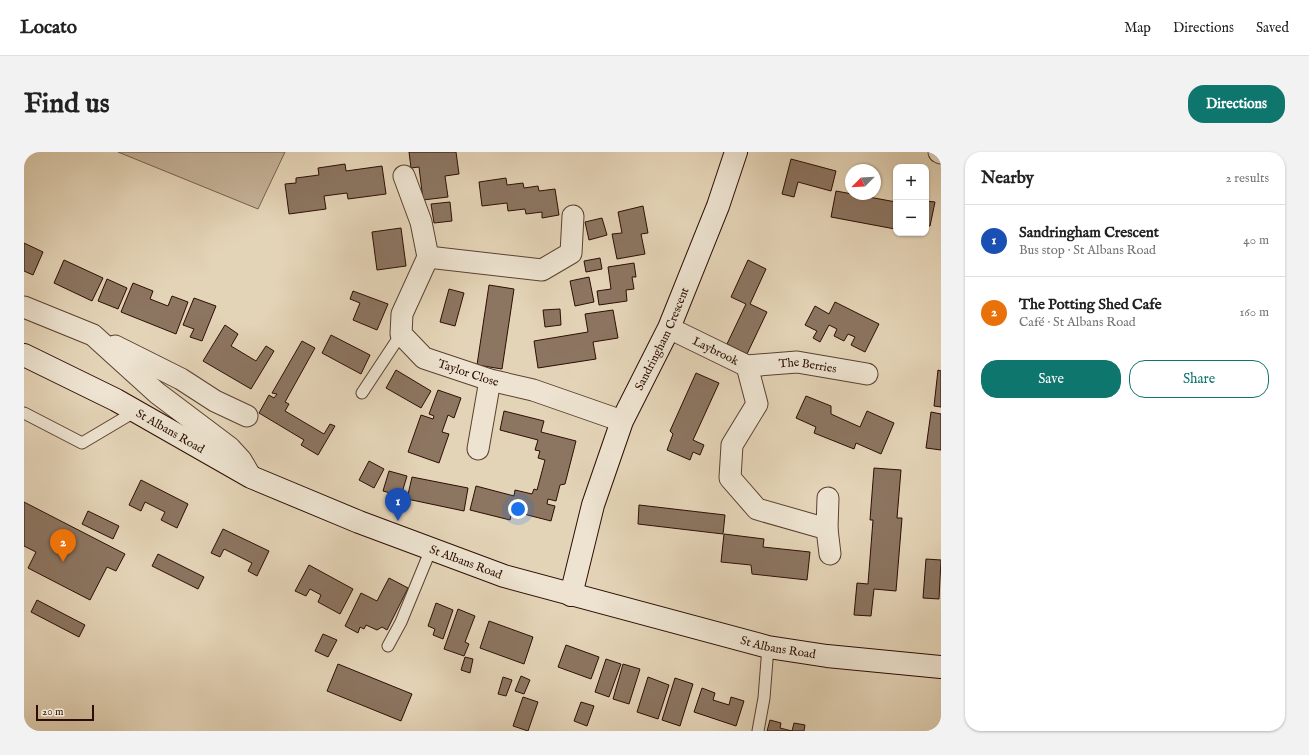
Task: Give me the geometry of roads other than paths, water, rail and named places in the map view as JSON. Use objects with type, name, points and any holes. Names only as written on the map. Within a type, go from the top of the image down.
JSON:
[{"type":"main road","name":"Sandringham Crescent","points":[[571,595],[593,505],[622,421],[669,328],[718,206],[736,152]]},
{"type":"main road","name":"St Albans Road","points":[[24,356],[116,400],[251,477],[359,522],[504,576],[768,646],[827,656],[941,668]]},
{"type":"street","points":[[401,334],[402,314],[428,257],[421,222],[404,176]]},
{"type":"street","points":[[428,257],[542,270],[571,254],[573,216]]},
{"type":"street","points":[[24,307],[93,335],[181,379],[215,400],[247,416]]},
{"type":"street","name":"Laybrook","points":[[669,328],[747,366],[757,404],[732,445],[730,478],[757,508],[827,529]]},
{"type":"street","name":"Taylor Close","points":[[401,334],[424,358],[490,380],[533,390],[622,421]]},
{"type":"street","points":[[93,335],[157,393],[230,448],[241,460],[251,477]]},
{"type":"street","name":"The Berries","points":[[747,366],[797,362],[867,374]]},
{"type":"street","points":[[478,449],[490,380]]},
{"type":"street","points":[[828,498],[827,529],[830,554]]},
{"type":"lane","points":[[362,393],[401,334]]},
{"type":"lane","points":[[24,413],[82,443],[136,411]]},
{"type":"lane","points":[[388,646],[401,622],[431,549]]},
{"type":"lane","points":[[758,731],[764,698],[768,646]]},
{"type":"place","name":"Sandringham Crescent","points":[[398,521]]},
{"type":"place","name":"The Potting Shed Cafe","points":[[63,562]]}]
